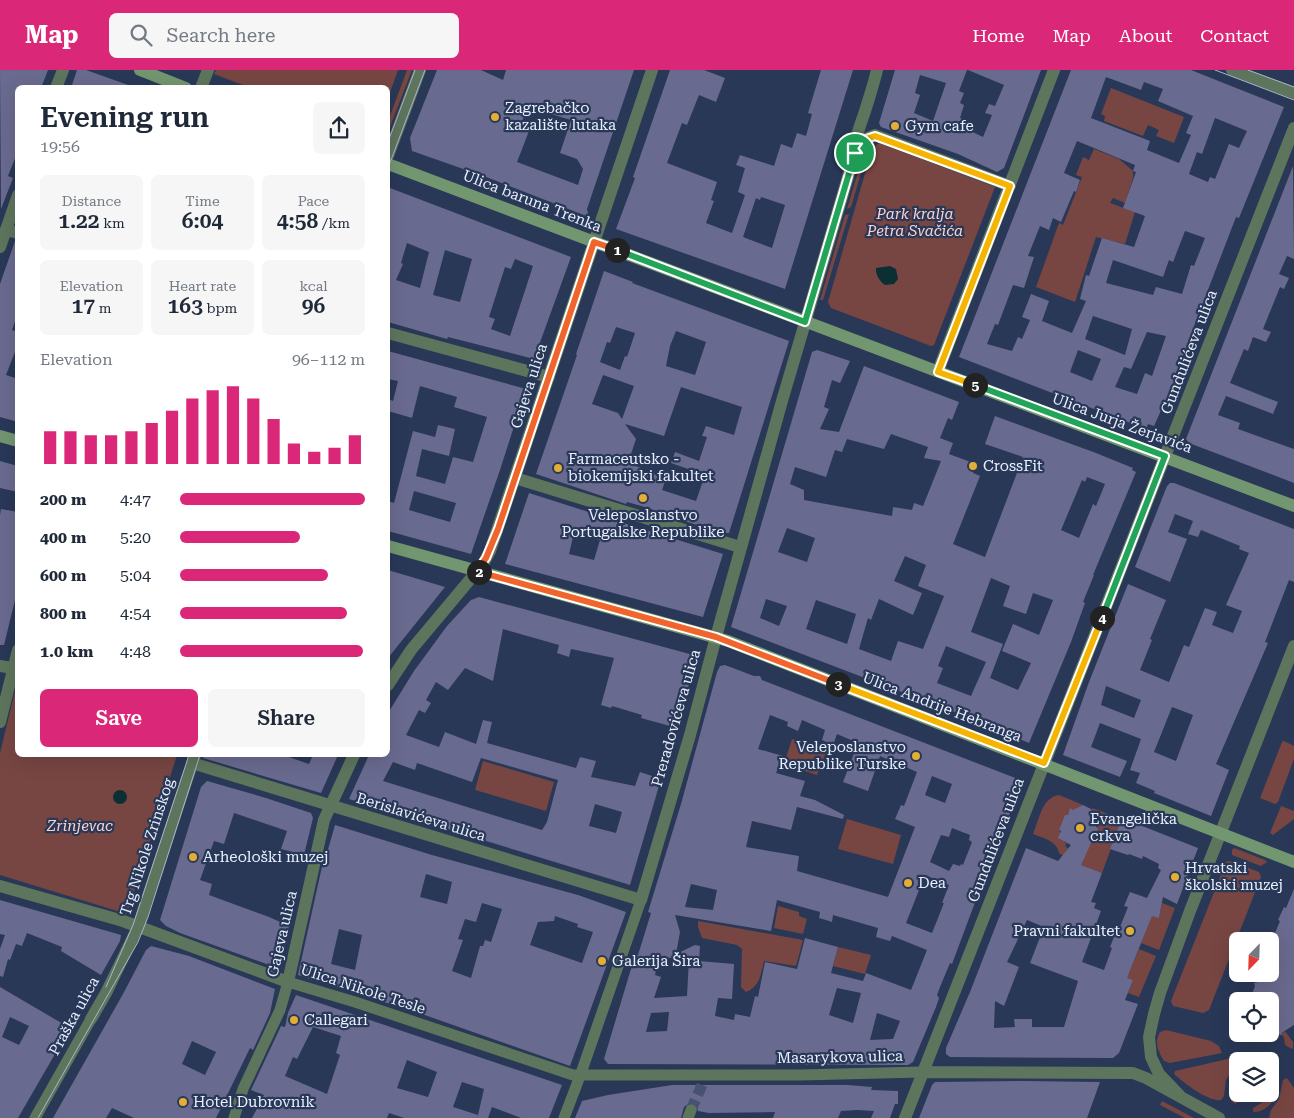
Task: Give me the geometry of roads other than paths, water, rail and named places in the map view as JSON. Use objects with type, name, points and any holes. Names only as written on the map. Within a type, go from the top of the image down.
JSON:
[{"type":"main road","points":[[140,70],[178,85]]},
{"type":"main road","name":"Ulica baruna Trenka","points":[[390,165],[938,372]]},
{"type":"main road","name":"Ulica Jurja Žerjavića","points":[[938,372],[1294,506]]},
{"type":"main road","points":[[0,436],[15,440]]},
{"type":"main road","name":"Ulica Andrije Hebranga","points":[[390,547],[716,637],[1044,763],[1294,862]]},
{"type":"street","points":[[57,85],[63,70]]},
{"type":"street","points":[[202,85],[208,70]]},
{"type":"street","points":[[390,151],[420,70]]},
{"type":"street","name":"Gajeva ulica","points":[[390,682],[411,650],[477,571],[492,547],[652,70]]},
{"type":"street","name":"Preradovićeva ulica","points":[[564,1118],[640,900],[690,735],[740,546],[855,153],[856,136],[877,70]]},
{"type":"street","points":[[938,372],[1054,70]]},
{"type":"street","points":[[1232,70],[1294,93]]},
{"type":"street","points":[[865,111],[865,122],[875,136],[1010,186]]},
{"type":"street","name":"Gundulićeva ulica","points":[[905,1118],[1294,128]]},
{"type":"street","points":[[855,153],[863,140],[875,136]]},
{"type":"street","points":[[0,247],[12,231],[15,212]]},
{"type":"street","points":[[390,334],[549,377]]},
{"type":"street","points":[[515,478],[740,546]]},
{"type":"street","points":[[1181,1097],[1156,1069],[1149,1052],[1149,1037],[1160,993],[1294,646]]},
{"type":"street","points":[[0,722],[6,667],[15,654]]},
{"type":"street","name":"Gajeva ulica","points":[[234,1118],[243,1089],[280,1010],[324,824],[330,806],[353,757]]},
{"type":"street","name":"Berislavićeva ulica","points":[[193,759],[330,806],[640,900]]},
{"type":"street","name":"Trg Nikole Zrinskog","points":[[0,886],[138,927],[193,759]]},
{"type":"street","name":"Ulica Nikole Tesle","points":[[138,927],[288,982],[355,1002],[563,1073],[580,1076]]},
{"type":"street","name":"Praška ulica","points":[[36,1118],[106,993],[138,927]]},
{"type":"street","name":"Masarykova ulica","points":[[580,1076],[704,1080],[922,1072],[1133,1073],[1146,1078],[1219,1118]]},
{"type":"tunnel","points":[[691,1110],[702,1085]]},
{"type":"tram line","points":[[390,137],[415,70]]},
{"type":"tram line","points":[[390,163],[425,70]]},
{"type":"tram line","points":[[1215,70],[1294,100]]},
{"type":"tram line","points":[[1248,70],[1294,87]]},
{"type":"tram line","points":[[106,987],[133,925],[188,757]]},
{"type":"tram line","points":[[38,1118],[138,942],[148,917],[199,757]]},
{"type":"place","name":"Zagrebačko kazalište lutaka","points":[[495,117]]},
{"type":"place","name":"Gym cafe","points":[[895,126]]},
{"type":"place","name":"CrossFit","points":[[973,466]]},
{"type":"place","name":"Farmaceutsko - biokemijski fakultet","points":[[558,468]]},
{"type":"place","name":"Veleposlanstvo Portugalske Republike","points":[[643,498]]},
{"type":"place","name":"Veleposlanstvo Republike Turske","points":[[916,756]]},
{"type":"place","name":"Evangelička crkva","points":[[1080,828]]},
{"type":"place","name":"Arheološki muzej","points":[[193,857]]},
{"type":"place","name":"Hrvatski školski muzej","points":[[1175,877]]},
{"type":"place","name":"Dea","points":[[908,883]]},
{"type":"place","name":"Pravni fakultet","points":[[1130,931]]},
{"type":"place","name":"Galerija Šira","points":[[602,961]]},
{"type":"place","name":"Callegari","points":[[294,1020]]},
{"type":"place","name":"Hotel Dubrovnik","points":[[183,1102]]},
{"type":"park label","name":"Park kralja Petra Svačića","points":[[915,222]]},
{"type":"park label","name":"Zrinjevac","points":[[80,826]]}]
